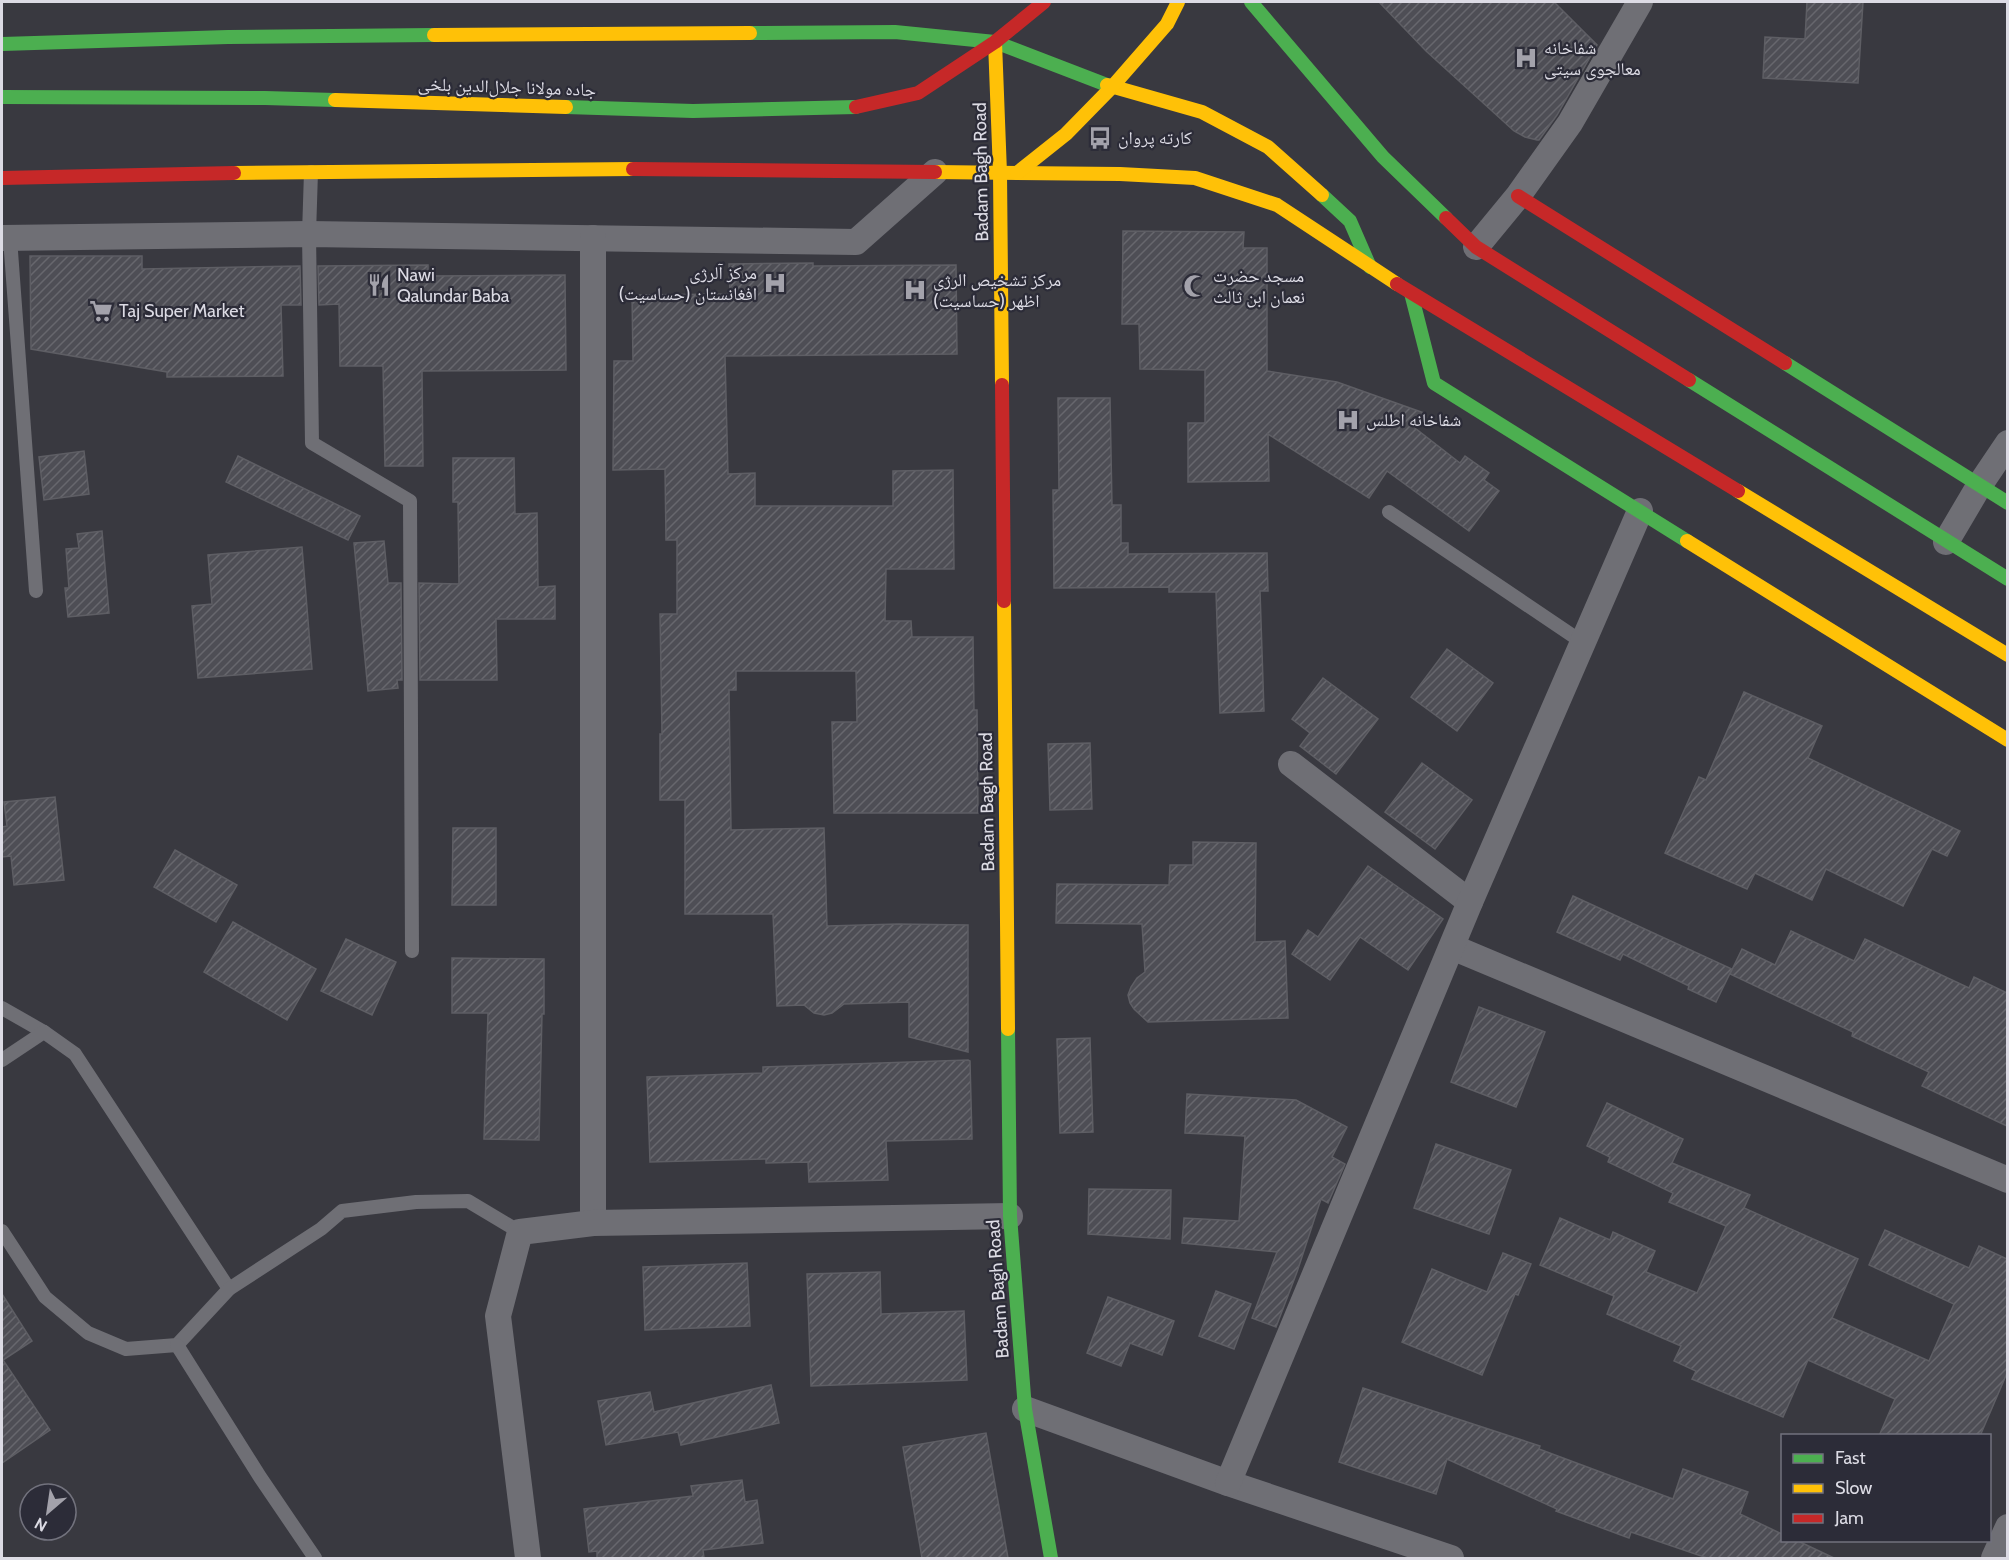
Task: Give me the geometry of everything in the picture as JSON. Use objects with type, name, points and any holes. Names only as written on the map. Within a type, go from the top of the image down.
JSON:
[{"type":"main road","name":"جاده مولانا جلال‌الدین بلخی","points":[[2,97],[265,98],[693,111],[860,106],[918,93],[995,42],[1044,2]]},
{"type":"main road","points":[[1017,173],[1066,134],[1112,87],[1167,24],[1178,2]]},
{"type":"main road","points":[[1251,2],[1383,157],[1476,247],[2007,579]]},
{"type":"main road","points":[[2,44],[228,37],[895,32],[995,42],[1112,87],[1202,112],[1268,147],[1350,220],[1370,267]]},
{"type":"main road","name":"Badam Bagh Road","points":[[995,42],[1000,173],[1010,1216],[1025,1409],[1051,1558]]},
{"type":"main road","points":[[2,178],[641,169],[1120,174],[1195,178],[1277,205],[1412,293],[2007,655]]},
{"type":"main road","points":[[1518,196],[2007,503]]},
{"type":"main road","points":[[1412,293],[1434,384],[2007,740]]},
{"type":"street","points":[[1476,247],[1518,196],[1570,123],[1640,2]]},
{"type":"street","points":[[6,238],[309,234],[856,242],[935,172]]},
{"type":"street","points":[[593,238],[593,1223]]},
{"type":"street","points":[[1946,542],[2007,443]]},
{"type":"street","points":[[1228,1483],[1470,902],[1640,511]]},
{"type":"street","points":[[1291,764],[1470,902]]},
{"type":"street","points":[[1452,947],[2007,1180]]},
{"type":"street","points":[[528,1558],[498,1316],[520,1232],[593,1223],[1010,1216]]},
{"type":"street","points":[[1025,1409],[1228,1483],[1452,1558]]},
{"type":"street","points":[[1994,1558],[2007,1527]]},
{"type":"lane","points":[[311,172],[309,234],[312,443],[410,501],[412,951]]},
{"type":"lane","points":[[6,238],[36,591]]},
{"type":"lane","points":[[1389,512],[1582,642]]},
{"type":"lane","points":[[2,1008],[44,1032],[75,1054],[229,1289]]},
{"type":"lane","points":[[2,1060],[44,1032]]},
{"type":"lane","points":[[2,1231],[45,1297],[88,1333],[126,1349],[177,1345],[229,1289],[321,1229],[342,1211],[416,1202],[468,1201],[520,1232]]},
{"type":"lane","points":[[177,1345],[260,1477],[315,1558]]},
{"type":"building","name":"شفاخانه معالجوی سیتی","points":[[1379,2],[1554,2],[1597,45],[1557,115],[1537,140],[1514,131],[1426,51]]},
{"type":"building","points":[[1807,2],[1863,2],[1858,83],[1763,78],[1765,37],[1805,39]]},
{"type":"building","points":[[1123,231],[1244,232],[1243,248],[1267,248],[1267,371],[1337,382],[1424,413],[1415,428],[1460,463],[1465,456],[1489,473],[1484,480],[1499,491],[1469,531],[1387,471],[1369,498],[1268,434],[1269,481],[1188,482],[1188,423],[1205,423],[1205,370],[1140,369],[1139,324],[1122,324]]},
{"type":"building","points":[[30,256],[142,256],[142,269],[300,266],[301,305],[281,305],[283,376],[167,377],[167,372],[31,349]]},
{"type":"building","points":[[813,263],[813,266],[956,265],[957,354],[725,356],[728,474],[755,473],[755,506],[893,506],[893,471],[953,470],[954,569],[886,569],[885,621],[911,621],[912,637],[973,637],[974,710],[977,710],[978,813],[834,813],[832,722],[857,722],[856,671],[736,671],[736,690],[729,690],[731,830],[824,828],[827,926],[968,925],[968,1052],[909,1037],[909,1002],[844,1004],[832,1013],[824,1015],[814,1013],[804,1005],[777,1006],[773,914],[685,914],[685,800],[660,800],[660,734],[662,734],[660,614],[677,614],[677,540],[666,540],[665,469],[613,470],[614,361],[633,361],[632,295],[730,294],[729,264]]},
{"type":"building","points":[[428,265],[428,276],[565,275],[566,370],[422,371],[423,466],[385,466],[383,366],[340,366],[339,304],[319,305],[318,266]]},
{"type":"building","points":[[1058,398],[1110,398],[1112,505],[1121,505],[1121,543],[1128,543],[1128,554],[1267,553],[1268,591],[1260,591],[1264,711],[1220,713],[1216,592],[1169,592],[1169,587],[1054,588],[1053,490],[1059,490]]},
{"type":"building","points":[[84,451],[89,494],[44,500],[39,457]]},
{"type":"building","points":[[238,456],[360,516],[348,540],[226,482]]},
{"type":"building","points":[[453,458],[514,458],[515,514],[537,513],[538,587],[555,586],[555,619],[496,619],[497,680],[420,680],[419,583],[459,584],[458,502],[453,502]]},
{"type":"building","points":[[102,531],[109,613],[68,617],[65,588],[69,588],[66,549],[79,548],[77,534]]},
{"type":"building","points":[[384,541],[388,583],[401,583],[402,680],[397,680],[398,688],[368,691],[354,543]]},
{"type":"building","points":[[302,547],[312,669],[198,678],[192,606],[212,604],[208,555]]},
{"type":"building","points":[[1447,649],[1493,683],[1457,731],[1411,697]]},
{"type":"building","points":[[1323,678],[1378,719],[1336,774],[1300,746],[1310,733],[1292,719]]},
{"type":"building","points":[[1744,692],[1822,726],[1808,758],[1960,831],[1947,856],[1932,849],[1903,906],[1826,869],[1812,900],[1755,873],[1747,889],[1665,853],[1699,777],[1706,780]]},
{"type":"building","points":[[1090,743],[1092,809],[1050,810],[1048,744]]},
{"type":"building","points":[[1422,763],[1472,800],[1435,849],[1385,812]]},
{"type":"building","points":[[55,797],[64,880],[14,885],[11,856],[2,857],[2,827],[7,826],[4,802]]},
{"type":"building","points":[[453,828],[496,828],[496,905],[452,905]]},
{"type":"building","points":[[1193,842],[1256,843],[1255,942],[1285,941],[1288,1018],[1148,1022],[1134,1009],[1128,995],[1137,978],[1145,972],[1142,924],[1056,923],[1057,884],[1169,885],[1170,865],[1193,865]]},
{"type":"building","points":[[175,850],[237,885],[216,922],[154,887]]},
{"type":"building","points":[[1368,866],[1443,919],[1408,970],[1360,937],[1330,980],[1292,954],[1308,930],[1318,937]]},
{"type":"building","points":[[1573,896],[1732,969],[1716,1002],[1688,989],[1689,986],[1623,954],[1620,960],[1557,932]]},
{"type":"building","points":[[233,922],[316,969],[287,1020],[204,972]]},
{"type":"building","points":[[1791,931],[1854,961],[1865,939],[1969,988],[1974,977],[2007,993],[2007,1126],[1922,1086],[1929,1072],[1852,1036],[1853,1032],[1730,974],[1742,949],[1775,965]]},
{"type":"building","points":[[346,939],[396,962],[372,1015],[321,991]]},
{"type":"building","points":[[452,958],[544,959],[539,1140],[484,1139],[488,1013],[452,1013]]},
{"type":"building","points":[[1479,1007],[1545,1032],[1516,1107],[1451,1082]]},
{"type":"building","points":[[1090,1038],[1093,1132],[1060,1133],[1057,1039]]},
{"type":"building","points":[[970,1061],[972,1139],[886,1141],[888,1180],[809,1182],[808,1162],[766,1163],[766,1159],[650,1162],[647,1077],[763,1073],[763,1067]]},
{"type":"building","points":[[1187,1094],[1296,1100],[1347,1127],[1332,1157],[1345,1164],[1328,1203],[1321,1199],[1276,1327],[1252,1318],[1277,1252],[1182,1243],[1184,1218],[1239,1221],[1245,1136],[1185,1133]]},
{"type":"building","points":[[1607,1103],[1683,1139],[1672,1163],[1750,1195],[1744,1208],[1858,1259],[1832,1318],[1929,1361],[1954,1304],[1869,1265],[1885,1230],[1969,1268],[1979,1246],[2007,1259],[2007,1373],[1981,1434],[1880,1434],[1895,1399],[1808,1360],[1783,1417],[1692,1379],[1696,1371],[1674,1361],[1681,1346],[1607,1314],[1614,1296],[1540,1265],[1560,1218],[1610,1240],[1613,1232],[1655,1251],[1646,1272],[1697,1293],[1726,1226],[1669,1202],[1673,1193],[1608,1162],[1610,1157],[1587,1146]]},
{"type":"building","points":[[1436,1144],[1511,1170],[1489,1234],[1414,1208]]},
{"type":"building","points":[[1089,1189],[1171,1190],[1170,1239],[1088,1234]]},
{"type":"building","points":[[1503,1253],[1531,1264],[1518,1295],[1515,1294],[1482,1375],[1402,1342],[1432,1269],[1487,1292]]},
{"type":"building","points":[[747,1263],[750,1326],[645,1330],[643,1267]]},
{"type":"building","points":[[880,1272],[881,1314],[964,1311],[967,1380],[811,1386],[807,1274]]},
{"type":"building","points":[[1216,1291],[1251,1304],[1234,1349],[1199,1336]]},
{"type":"building","points":[[2,1294],[32,1341],[3,1360],[50,1430],[2,1463]]},
{"type":"building","points":[[1108,1297],[1174,1321],[1162,1355],[1130,1343],[1121,1366],[1087,1353]]},
{"type":"building","points":[[771,1385],[779,1423],[681,1445],[678,1432],[606,1445],[598,1401],[650,1392],[654,1412]]},
{"type":"building","points":[[1363,1388],[1540,1446],[1539,1449],[1673,1499],[1683,1469],[1748,1492],[1740,1514],[1781,1534],[1781,1542],[1800,1542],[1834,1558],[1707,1558],[1631,1532],[1629,1538],[1556,1511],[1557,1509],[1447,1459],[1436,1494],[1339,1462]]},
{"type":"building","points":[[986,1433],[1008,1558],[922,1558],[903,1447]]},
{"type":"building","points":[[742,1480],[745,1502],[757,1500],[763,1543],[703,1550],[704,1558],[597,1558],[597,1551],[589,1552],[584,1509],[693,1496],[691,1486]]},
{"type":"traffic: fast","points":[[1251,2],[1383,157],[1446,218]]},
{"type":"traffic: fast","points":[[750,33],[895,32],[995,42],[1107,85]]},
{"type":"traffic: fast","points":[[2,44],[228,37],[434,35]]},
{"type":"traffic: fast","points":[[2,97],[335,100]]},
{"type":"traffic: fast","points":[[566,107],[693,111],[856,107]]},
{"type":"traffic: fast","points":[[1322,195],[1350,221],[1370,267]]},
{"type":"traffic: fast","points":[[1411,293],[1434,383],[1687,541]]},
{"type":"traffic: fast","points":[[1785,363],[2008,503]]},
{"type":"traffic: fast","points":[[1689,380],[2008,579]]},
{"type":"traffic: fast","points":[[1008,1029],[1010,1216],[1025,1409],[1051,1558]]},
{"type":"traffic: slow","points":[[1017,173],[1066,134],[1112,87],[1167,24],[1178,2]]},
{"type":"traffic: slow","points":[[434,35],[750,33]]},
{"type":"traffic: slow","points":[[995,42],[1000,173],[1002,385]]},
{"type":"traffic: slow","points":[[1107,85],[1202,112],[1268,147],[1322,195]]},
{"type":"traffic: slow","points":[[335,100],[566,107]]},
{"type":"traffic: slow","points":[[234,173],[633,169]]},
{"type":"traffic: slow","points":[[935,172],[1120,174],[1195,178],[1277,205],[1397,284]]},
{"type":"traffic: slow","points":[[1738,491],[2008,655]]},
{"type":"traffic: slow","points":[[1687,541],[2008,740]]},
{"type":"traffic: slow","points":[[1004,601],[1008,1029]]},
{"type":"traffic: jam","points":[[856,107],[918,93],[995,42],[1044,2]]},
{"type":"traffic: jam","points":[[633,169],[935,172]]},
{"type":"traffic: jam","points":[[2,178],[234,173]]},
{"type":"traffic: jam","points":[[1518,196],[1785,363]]},
{"type":"traffic: jam","points":[[1446,218],[1476,247],[1689,380]]},
{"type":"traffic: jam","points":[[1397,284],[1738,491]]},
{"type":"traffic: jam","points":[[1002,385],[1004,601]]},
{"type":"place","name":"شفاخانه معالجوی سیتی","points":[[1526,58]]},
{"type":"place","name":"کارته پروان","points":[[1100,138]]},
{"type":"place","name":"مرکز آلرژی (حساسیت) افغانستان","points":[[775,283]]},
{"type":"place","name":"Nawi Qalundar Baba","points":[[379,285]]},
{"type":"place","name":"مسجد حضرت نعمان ابن ثالث","points":[[1195,286]]},
{"type":"place","name":"مرکز تشخیص الرژی (حساسیت) اظهر","points":[[915,290]]},
{"type":"place","name":"Taj Super Market","points":[[101,311]]},
{"type":"place","name":"شفاخانه اطلس","points":[[1348,420]]}]
